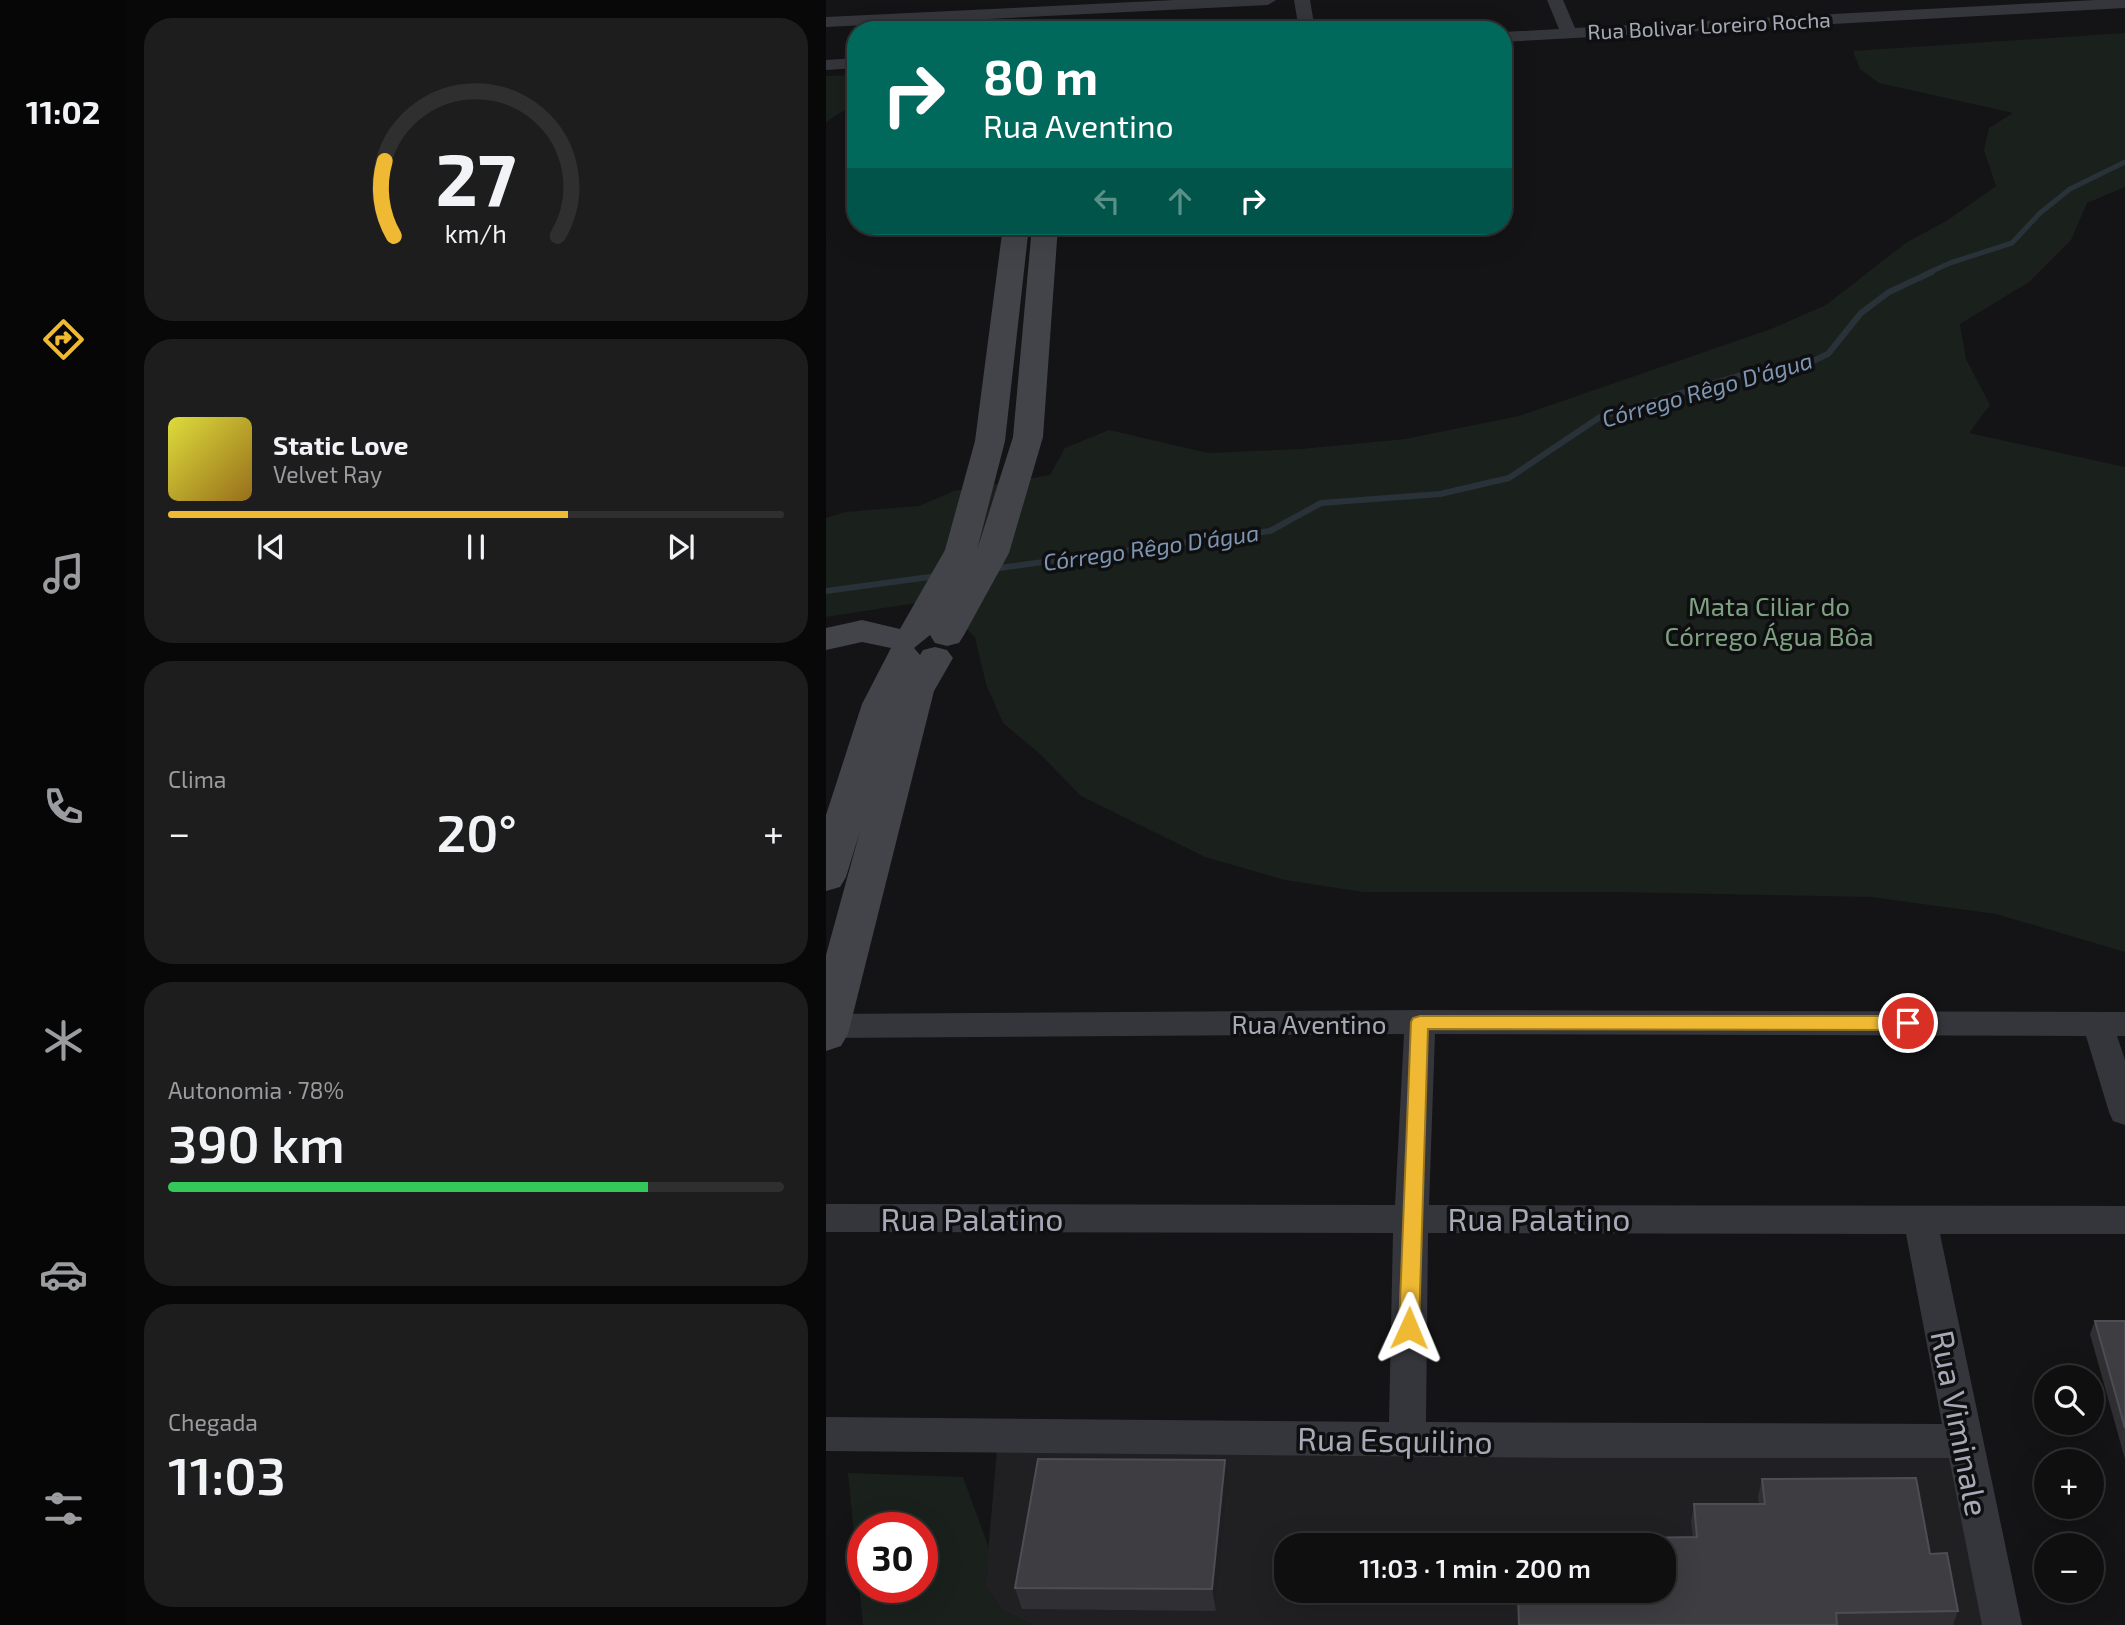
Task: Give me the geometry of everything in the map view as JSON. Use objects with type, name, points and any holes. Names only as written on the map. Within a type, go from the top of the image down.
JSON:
[{"type":"street","points":[[887,19],[894,0]]},
{"type":"street","points":[[826,22],[1046,6],[1268,0]]},
{"type":"street","points":[[1302,0],[1306,21]]},
{"type":"street","points":[[1555,0],[1569,33]]},
{"type":"street","name":"Rua Bolivar Loreiro Rocha","points":[[1512,36],[2123,2]]},
{"type":"street","points":[[826,65],[847,64]]},
{"type":"street","points":[[965,572],[961,550],[990,441],[1015,235]]},
{"type":"street","points":[[826,877],[880,704],[965,572],[993,553],[1028,437],[1044,235]]},
{"type":"street","points":[[826,639],[862,631],[920,644]]},
{"type":"street","points":[[827,1029],[916,691],[920,644]]},
{"type":"street","points":[[1407,1439],[1411,1218],[1420,1022]]},
{"type":"street","name":"Rua Aventino","points":[[827,1029],[1420,1022],[2112,1024]]},
{"type":"street","points":[[2112,1024],[2125,1112]]},
{"type":"street","name":"Rua Palatino","points":[[826,1218],[2125,1220]]},
{"type":"street","name":"Rua Viminale","points":[[1920,1220],[2002,1625]]},
{"type":"street","name":"Rua Esquilino","points":[[826,1434],[1965,1441]]},
{"type":"shaded area","points":[[998,1438],[1963,1443],[2000,1625],[1033,1625],[1002,1610],[985,1587]]},
{"type":"green space","name":"Mata Ciliar do Córrego Água Bôa","points":[[2125,33],[2125,187],[2087,203],[2071,240],[2029,282],[1960,324],[1966,359],[1990,405],[1969,433],[2125,467],[2125,952],[1996,914],[1871,897],[1618,892],[1363,892],[1285,880],[1205,857],[1081,796],[1040,754],[1003,723],[986,684],[975,637],[936,600],[826,617],[826,518],[845,512],[919,506],[954,491],[1050,475],[1065,448],[1109,430],[1208,453],[1301,449],[1405,439],[1519,416],[1771,329],[1826,305],[1907,242],[1948,220],[1996,186],[1984,150],[1989,128],[2013,113],[1879,83],[1860,69],[1853,51]]},
{"type":"green space","points":[[847,75],[847,109],[826,122],[826,76]]},
{"type":"green space","points":[[848,1473],[963,1477],[989,1548],[985,1587],[1002,1610],[1033,1625],[863,1625],[861,1603],[938,1603],[938,1512],[852,1512]]},
{"type":"building","points":[[2095,1321],[2125,1321],[2125,1428]]},
{"type":"building","points":[[1038,1459],[1225,1460],[1212,1589],[1015,1588]]},
{"type":"building","points":[[1916,1478],[1930,1554],[1947,1553],[1958,1611],[1836,1613],[1837,1625],[1519,1625],[1518,1603],[1676,1603],[1676,1537],[1697,1537],[1694,1504],[1765,1504],[1762,1479]]},
{"type":"waterway","name":"Córrego Rêgo D'água","points":[[1928,273],[2012,243],[2040,213],[2070,189],[2125,162]]},
{"type":"waterway","name":"Córrego Rêgo D'água","points":[[992,569],[1270,531],[1321,503],[1440,494],[1509,478],[1600,417],[1761,369],[1813,361],[1828,354],[1861,313],[1889,292],[1932,272]]},
{"type":"waterway","name":"Córrego Rêgo D'água","points":[[826,591],[937,576]]},
{"type":"route","points":[[1409,1328],[1420,1022],[1908,1023]]}]
